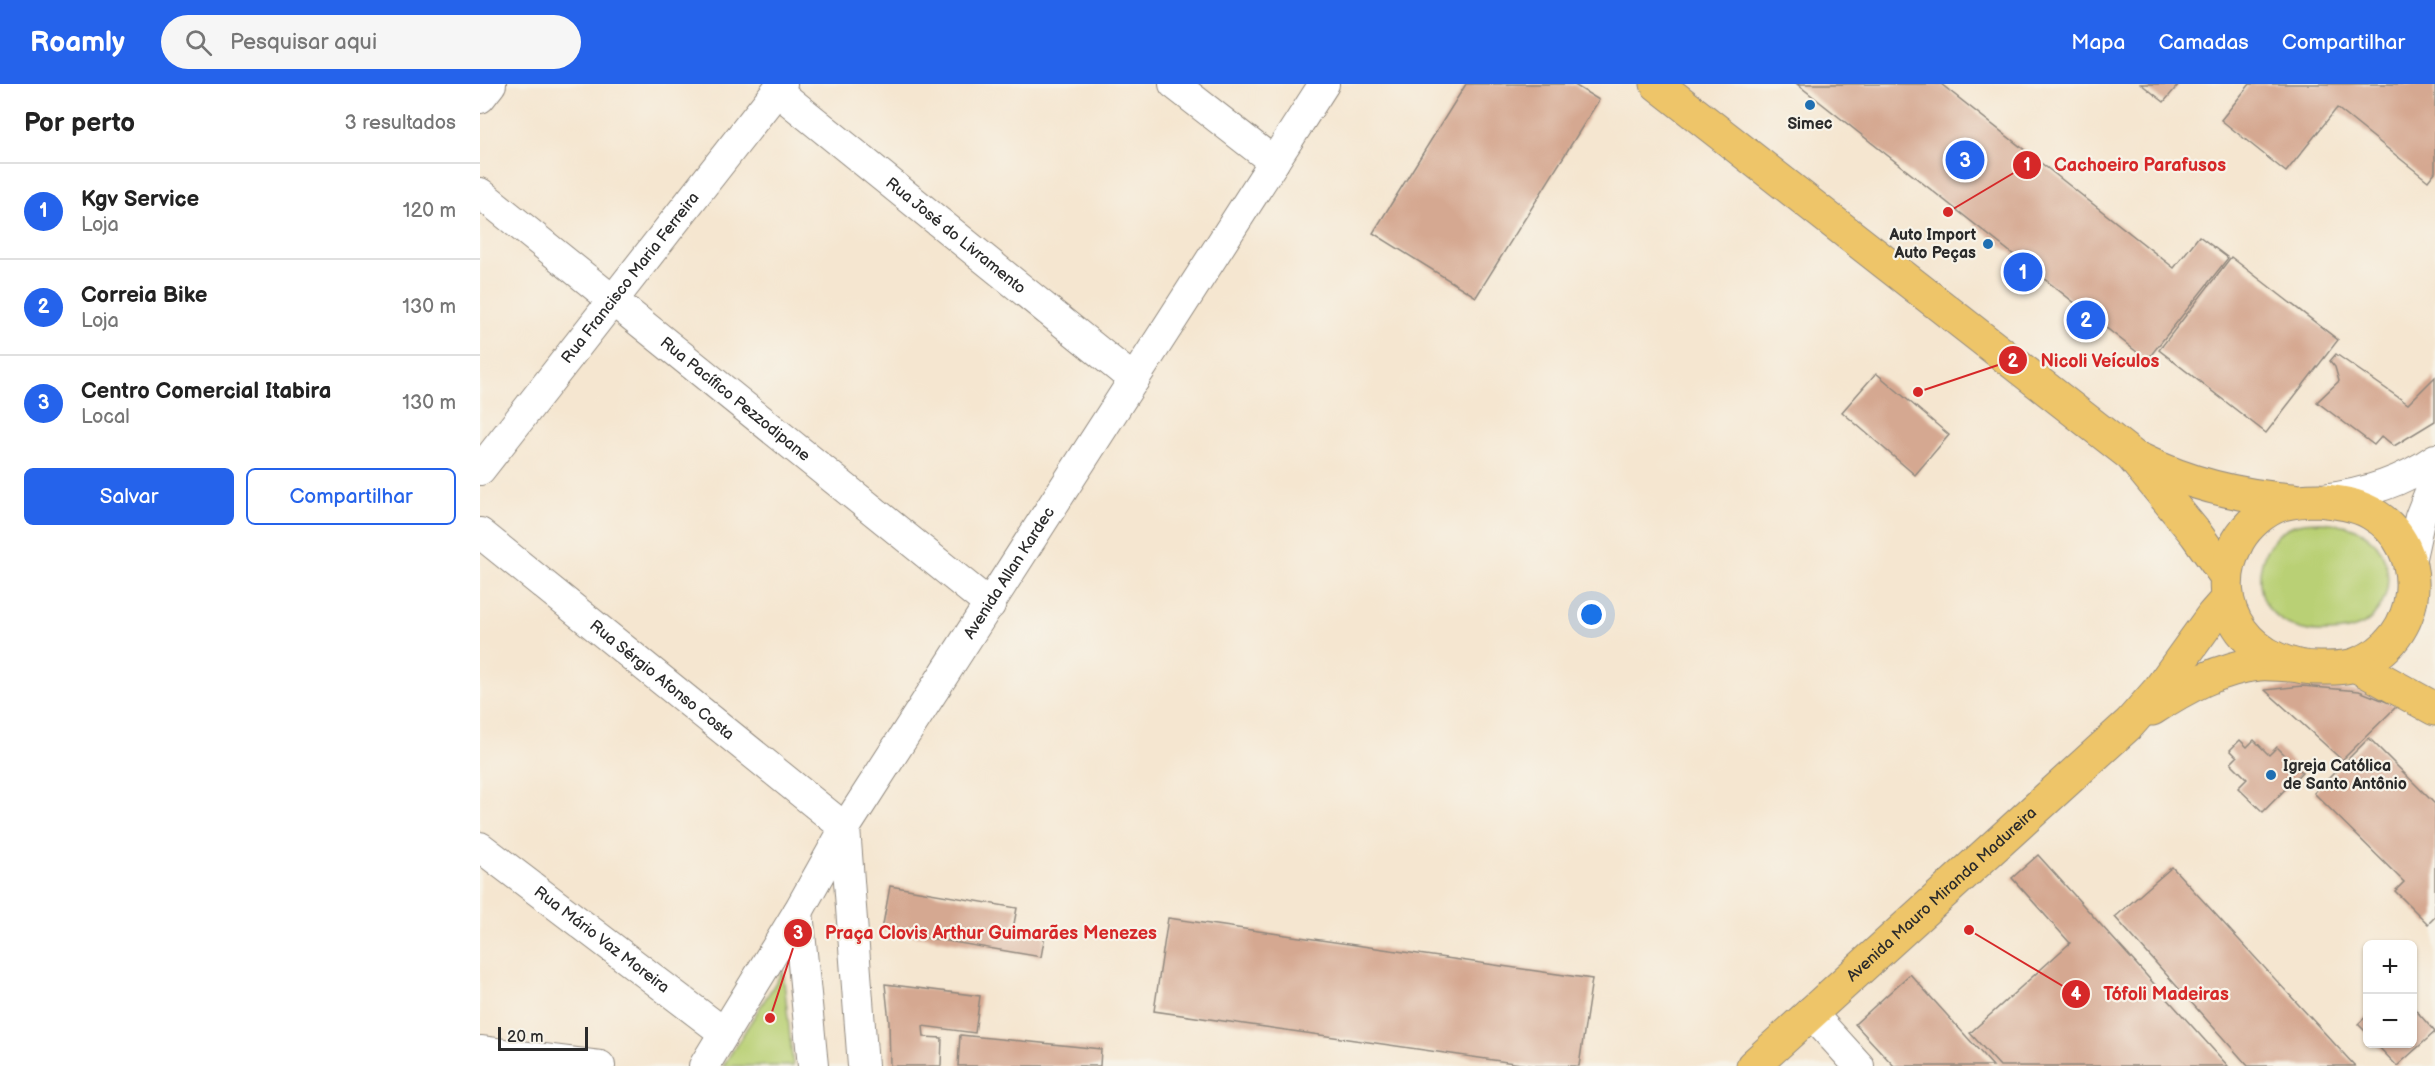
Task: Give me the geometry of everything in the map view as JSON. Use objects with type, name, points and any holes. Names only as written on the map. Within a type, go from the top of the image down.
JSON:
[{"type":"main road","points":[[1657,84],[2131,455],[2196,534],[2226,588],[2233,618],[2243,635],[2257,649],[2274,660],[2292,665]]},
{"type":"main road","points":[[2131,455],[2173,474],[2228,492],[2264,498],[2309,500],[2353,506],[2371,513],[2388,526],[2402,543],[2412,572],[2435,619]]},
{"type":"main road","points":[[2130,723],[2159,690],[2213,615],[2226,588],[2231,554],[2243,533],[2259,516],[2280,505],[2309,500]]},
{"type":"main road","points":[[2130,723],[2172,696],[2226,670],[2260,664],[2323,668],[2355,665],[2375,655],[2391,642],[2404,625],[2411,605],[2412,572]]},
{"type":"main road","points":[[2355,665],[2435,709]]},
{"type":"main road","name":"Avenida Mauro Miranda Madureira","points":[[1753,1066],[2130,723]]},
{"type":"street","points":[[480,98],[491,84]]},
{"type":"street","points":[[1174,84],[1274,162]]},
{"type":"street","name":"Avenida Allan Kardec","points":[[704,1066],[798,912],[845,828],[1324,84]]},
{"type":"street","name":"Rua Francisco Maria Ferreira","points":[[480,470],[780,88]]},
{"type":"street","name":"Rua José do Livramento","points":[[780,88],[1134,380]]},
{"type":"street","name":"Rua Pacífico Pezzodipane","points":[[480,193],[990,605]]},
{"type":"street","points":[[2309,500],[2348,496],[2377,489],[2406,477],[2435,459]]},
{"type":"street","points":[[2412,572],[2420,517],[2435,479]]},
{"type":"street","name":"Rua Sérgio Afonso Costa","points":[[480,533],[845,828]]},
{"type":"street","points":[[845,828],[863,1066]]},
{"type":"street","name":"Rua Mário Vaz Moreira","points":[[480,847],[723,1032]]},
{"type":"street","points":[[798,912],[813,1066]]},
{"type":"street","points":[[1810,1012],[1859,1066]]},
{"type":"street","points":[[480,1051],[600,1066]]},
{"type":"green space","points":[[2322,522],[2347,526],[2362,532],[2373,541],[2381,551],[2388,577],[2387,591],[2375,615],[2364,624],[2337,632],[2304,630],[2282,621],[2270,610],[2260,587],[2262,562],[2274,539],[2294,525]]},
{"type":"green space","points":[[783,971],[793,1066],[723,1066]]},
{"type":"building","points":[[1466,84],[1573,84],[1599,100],[1476,297],[1373,233]]},
{"type":"building","points":[[1797,84],[1941,84],[2174,268],[2199,236],[2228,258],[2147,360]]},
{"type":"building","points":[[2141,84],[2179,84],[2164,102]]},
{"type":"building","points":[[2250,84],[2435,84],[2435,172],[2428,181],[2337,108],[2286,172],[2221,120]]},
{"type":"building","points":[[2231,257],[2338,340],[2266,433],[2159,350]]},
{"type":"building","points":[[2336,354],[2408,404],[2435,377],[2435,421],[2394,446],[2382,436],[2374,445],[2317,402],[2339,381],[2335,367],[2330,361]]},
{"type":"building","points":[[1876,373],[1949,435],[1915,475],[1842,412]]},
{"type":"building","points":[[2302,686],[2359,691],[2397,706],[2342,760],[2265,690]]},
{"type":"building","points":[[2369,738],[2435,804],[2435,917],[2428,924],[2395,891],[2404,882],[2314,793]]},
{"type":"building","name":"Igreja Católica de Santo Antônio","points":[[2240,740],[2247,747],[2254,740],[2269,755],[2277,747],[2302,772],[2263,812],[2238,788],[2247,779],[2231,763],[2237,757],[2230,750]]},
{"type":"building","points":[[2038,855],[2228,1066],[2000,1066],[1970,1033],[2070,943],[2012,878]]},
{"type":"building","points":[[2172,867],[2355,1066],[2248,1066],[2115,917]]},
{"type":"building","points":[[890,886],[1017,908],[1013,929],[1045,935],[1041,957],[882,930]]},
{"type":"building","points":[[1168,918],[1592,979],[1579,1066],[1534,1066],[1154,1011]]},
{"type":"building","points":[[1910,974],[1993,1066],[1894,1066],[1855,1024]]},
{"type":"building","points":[[885,984],[980,996],[975,1033],[923,1026],[924,1037],[942,1038],[941,1066],[890,1066]]},
{"type":"building","points":[[2417,1012],[2435,1032],[2397,1066],[2380,1048],[2417,1048]]},
{"type":"building","points":[[2363,1020],[2363,1029],[2358,1024]]},
{"type":"building","points":[[960,1035],[1101,1049],[1100,1066],[958,1066]]},
{"type":"place","name":"Simec","points":[[1810,105]]},
{"type":"place","name":"Centro Comercial Itabira","points":[[1965,160]]},
{"type":"place","name":"Cachoeiro Parafusos","points":[[1948,212]]},
{"type":"place","name":"Auto Import Auto Peças","points":[[1988,244]]},
{"type":"place","name":"Kgv Service","points":[[2023,272]]},
{"type":"place","name":"Correia Bike","points":[[2086,320]]},
{"type":"place","name":"Nicoli Veículos","points":[[1918,392]]},
{"type":"place","name":"Igreja Católica de Santo Antônio","points":[[2271,775]]},
{"type":"place","name":"Tófoli Madeiras","points":[[1969,930]]},
{"type":"place","name":"Praça Clovis Arthur Guimarães Menezes","points":[[770,1018]]}]
